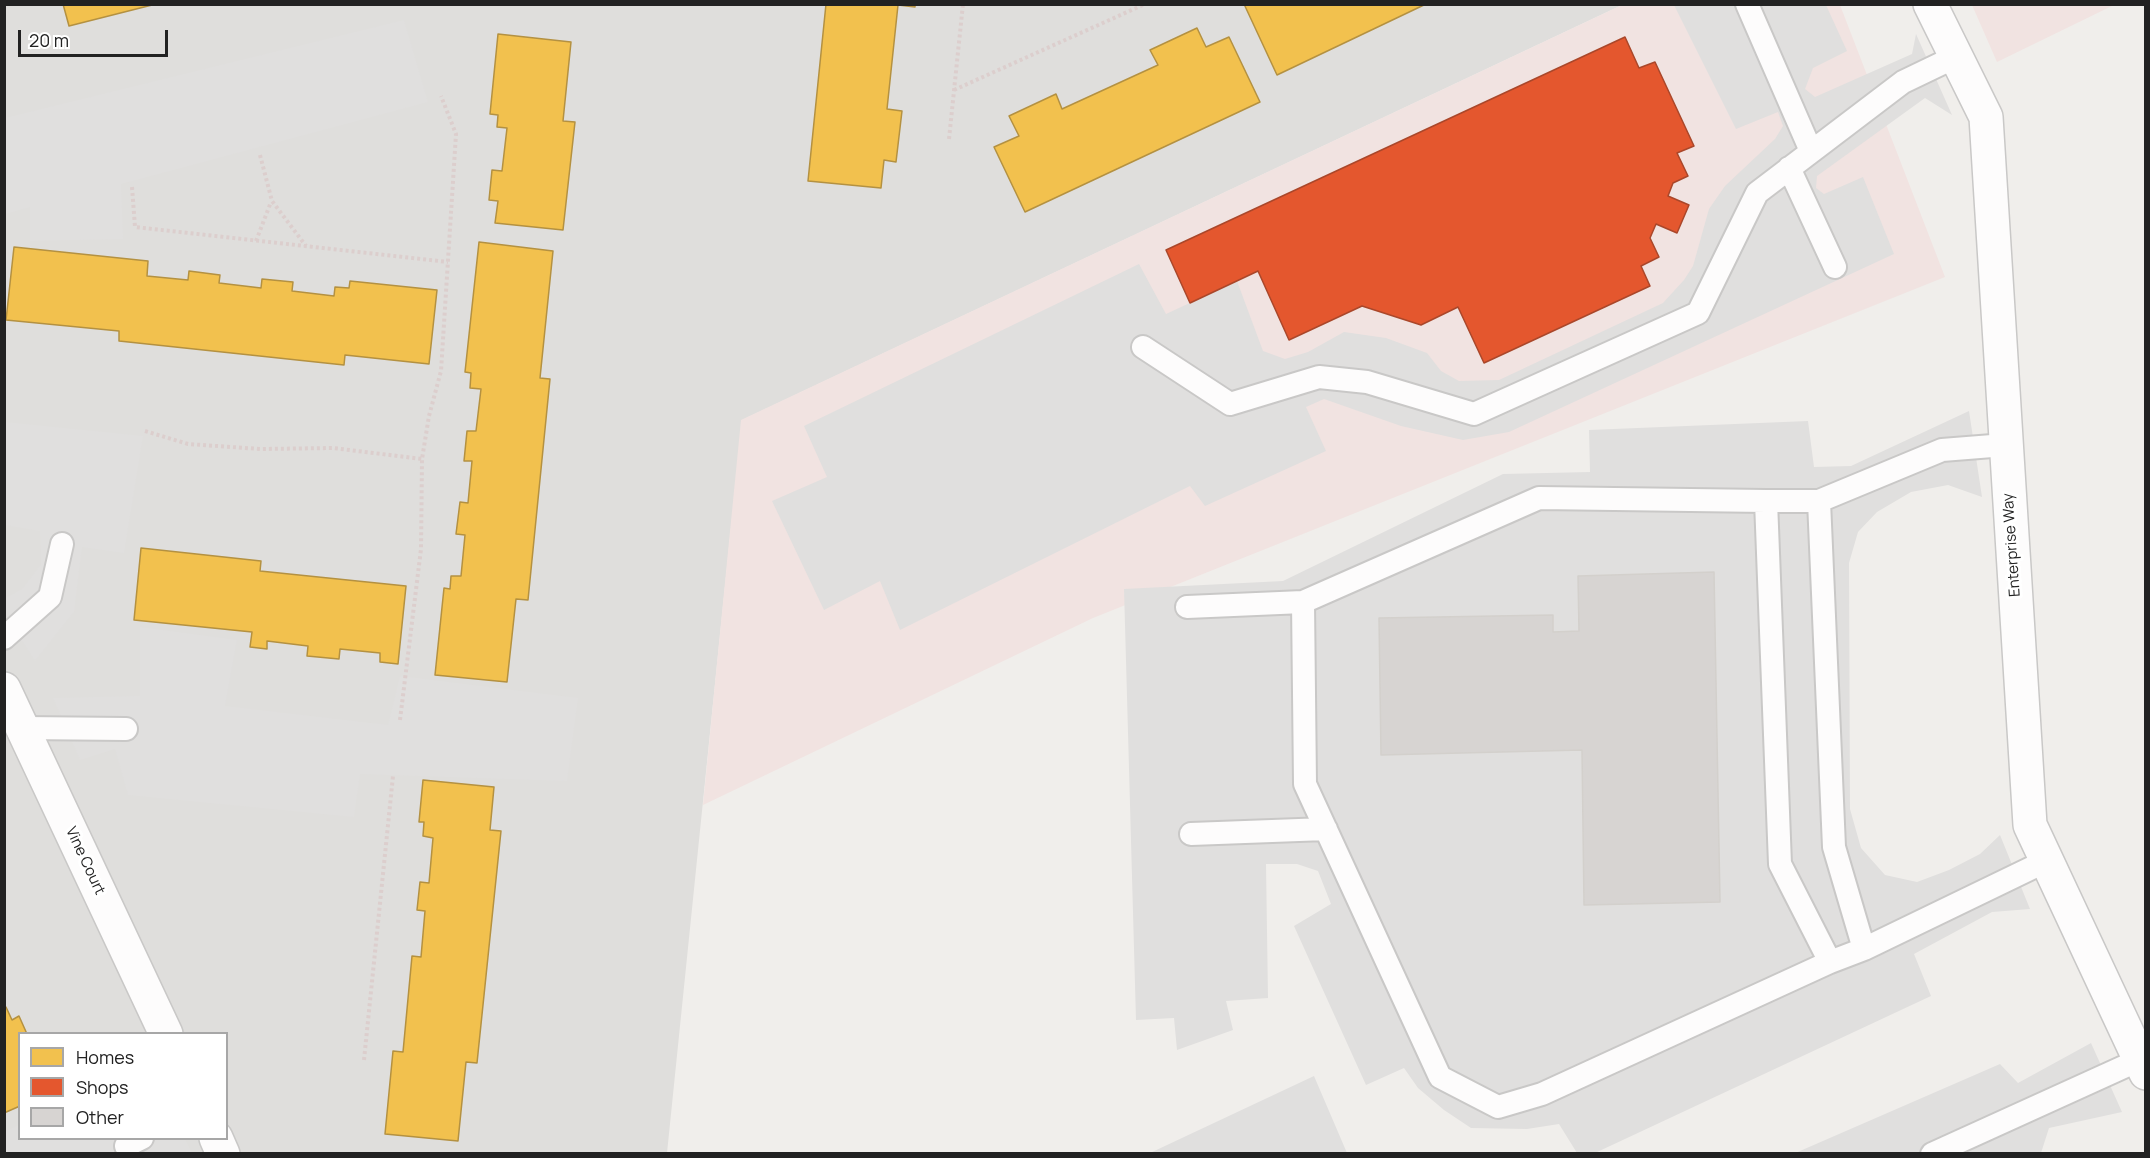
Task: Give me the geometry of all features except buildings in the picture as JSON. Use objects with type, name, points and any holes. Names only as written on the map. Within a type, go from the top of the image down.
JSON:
[{"type":"street","name":"Enterprise Way","points":[[1930,4],[1986,117],[2030,825],[2142,1067]]},
{"type":"street","name":"Vine Court","points":[[4,689],[165,1032]]},
{"type":"street","points":[[217,1140],[223,1154]]},
{"type":"lane","points":[[1747,4],[1811,151]]},
{"type":"lane","points":[[1143,347],[1230,404],[1319,377],[1367,382],[1474,414],[1698,313],[1757,193],[1903,81],[1955,57]]},
{"type":"lane","points":[[1789,168],[1835,267]]},
{"type":"lane","points":[[1187,607],[1303,602],[1539,498],[1819,501],[1942,450],[2005,445]]},
{"type":"lane","points":[[1766,501],[1780,864],[1830,962]]},
{"type":"lane","points":[[1819,501],[1834,847],[1864,949]]},
{"type":"lane","points":[[4,638],[50,597],[62,544]]},
{"type":"lane","points":[[1303,602],[1305,784],[1440,1077],[1498,1107],[1542,1094],[1830,962],[1864,949],[2046,861]]},
{"type":"lane","points":[[23,728],[126,729]]},
{"type":"lane","points":[[1191,834],[1326,829]]},
{"type":"lane","points":[[1932,1154],[2142,1067]]},
{"type":"path","points":[[949,139],[963,4]]},
{"type":"path","points":[[954,90],[1145,4]]},
{"type":"path","points":[[399,720],[421,549],[422,459],[429,416],[441,371],[456,134],[441,96]]},
{"type":"path","points":[[260,155],[272,201],[307,246]]},
{"type":"path","points":[[132,187],[135,227],[448,262]]},
{"type":"path","points":[[256,241],[272,201]]},
{"type":"path","points":[[145,431],[188,444],[260,449],[333,448],[422,459]]},
{"type":"path","points":[[364,1060],[393,776]]},
{"type":"shaded area","points":[[5,5],[1622,5],[742,420],[667,1153],[5,1154]]},
{"type":"shaded area","points":[[1622,5],[1840,5],[1945,277],[1093,618],[703,805],[741,420]]},
{"type":"shaded area","points":[[1674,5],[1826,5],[1847,51],[1813,68],[1805,89],[1815,97],[1912,54],[1916,34],[1952,115],[1925,98],[1817,176],[1816,188],[1824,194],[1863,177],[1894,254],[1509,432],[1463,440],[1401,426],[1324,399],[1306,407],[1326,451],[1205,506],[1190,486],[900,630],[880,581],[824,610],[772,501],[827,477],[804,426],[1139,264],[1166,314],[1237,281],[1263,351],[1285,359],[1308,352],[1344,332],[1386,338],[1427,353],[1441,371],[1459,381],[1499,380],[1663,303],[1684,280],[1693,266],[1709,209],[1725,186],[1775,139],[1783,126],[1778,112],[1736,129]]},
{"type":"shaded area","points":[[1972,5],[2114,5],[1997,62]]},
{"type":"shaded area","points":[[404,20],[428,102],[121,184],[123,239],[30,241],[30,207],[5,214],[5,118]]},
{"type":"shaded area","points":[[1969,411],[1982,497],[1948,485],[1911,492],[1877,512],[1858,532],[1849,563],[1850,809],[1861,848],[1885,875],[1917,882],[1949,870],[1980,854],[2000,835],[2030,909],[1992,912],[1914,954],[1931,996],[1595,1153],[1577,1153],[1559,1124],[1527,1129],[1471,1128],[1444,1110],[1418,1088],[1404,1068],[1366,1085],[1294,926],[1331,904],[1318,871],[1297,864],[1266,864],[1268,998],[1226,1001],[1233,1030],[1177,1050],[1174,1018],[1136,1020],[1124,589],[1283,581],[1503,474],[1590,472],[1589,430],[1808,421],[1814,467],[1851,466]],"holes":[[[1714,572],[1720,902],[1584,904],[1582,750],[1382,754],[1379,618],[1552,615],[1553,632],[1579,631],[1578,576]]]},
{"type":"shaded area","points":[[5,422],[143,436],[124,553],[82,547],[74,612],[35,661],[5,615],[4,599],[22,589],[41,564],[40,531],[5,525]]},
{"type":"shaded area","points":[[140,627],[237,640],[225,706],[388,725],[400,676],[578,698],[567,781],[360,774],[354,817],[128,795],[115,749],[80,760],[53,698],[140,696]]},
{"type":"shaded area","points":[[2091,1043],[2122,1112],[2049,1128],[2041,1153],[1793,1154],[2000,1064],[2018,1083]]},
{"type":"shaded area","points":[[1314,1076],[1347,1153],[1150,1153]]},
{"type":"shaded area","points":[[18,1125],[18,1140],[186,1140],[192,1153],[5,1153],[4,1132]]}]
